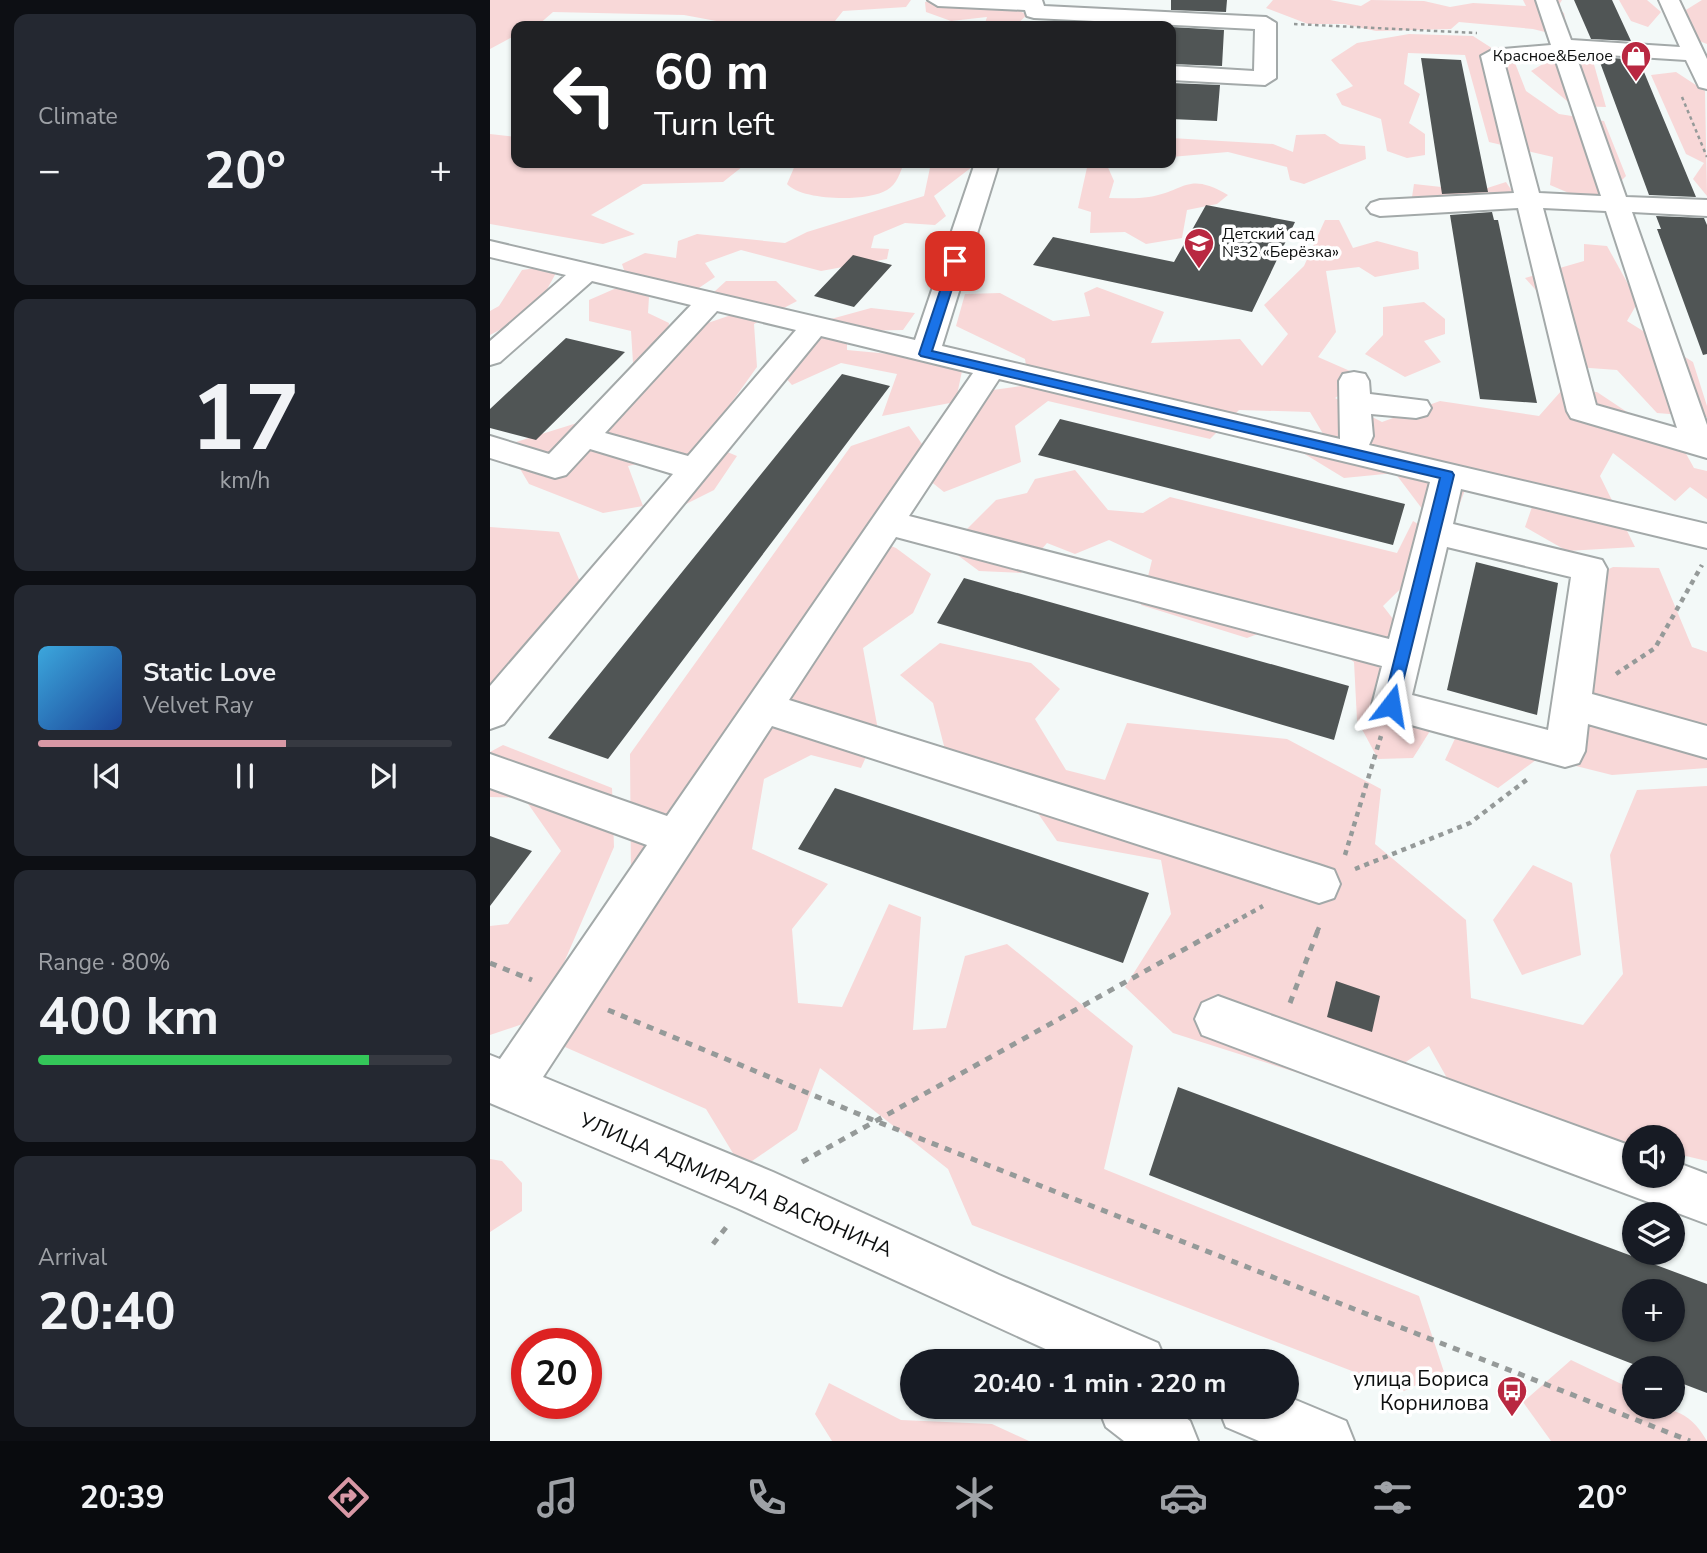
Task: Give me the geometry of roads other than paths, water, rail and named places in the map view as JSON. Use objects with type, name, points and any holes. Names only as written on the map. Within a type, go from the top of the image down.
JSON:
[{"type":"street","points":[[938,0],[1034,10],[1266,23],[1265,78],[1176,73]]},
{"type":"street","points":[[1546,0],[1703,445]]},
{"type":"street","points":[[1669,0],[1707,82]]},
{"type":"street","points":[[1694,54],[1562,49],[1492,56],[1582,411],[1703,445]]},
{"type":"street","points":[[925,354],[985,168]]},
{"type":"street","points":[[1380,208],[1527,200],[1707,208]]},
{"type":"street","points":[[490,249],[813,328],[1707,536]]},
{"type":"street","points":[[490,356],[585,273]]},
{"type":"street","points":[[490,447],[555,467],[709,303]]},
{"type":"street","points":[[490,713],[813,328]]},
{"type":"street","points":[[499,1083],[571,995],[991,368]]},
{"type":"street","points":[[1351,452],[1357,436],[1355,392],[1416,408]]},
{"type":"street","points":[[583,438],[695,469]]},
{"type":"street","points":[[1434,532],[1590,569],[1565,751],[1391,705],[1448,475]]},
{"type":"street","points":[[888,523],[1403,657]]},
{"type":"street","points":[[1572,704],[1707,742]]},
{"type":"street","points":[[765,708],[1319,884]]},
{"type":"street","points":[[490,771],[678,838]]},
{"type":"street","points":[[1218,1019],[1622,1168]]},
{"type":"street","name":"УЛИЦА АДМИРАЛА ВАСЮНИНА","points":[[499,1083],[755,1190],[980,1294],[1109,1349]]},
{"type":"street","points":[[1678,1188],[1707,1199]]},
{"type":"street","name":"УЛИЦА АДМИРАЛА ВАСЮНИНА","points":[[980,1294],[1050,1349]]},
{"type":"street","points":[[1142,1419],[1170,1441]]},
{"type":"street","points":[[1274,1419],[1326,1441]]},
{"type":"place","name":"Красное&Белое","points":[[1636,83]]},
{"type":"place","name":"Детский сад №32 «Берёзка»","points":[[1199,270]]},
{"type":"place","name":"улица Бориса Корнилова","points":[[1512,1418]]}]
